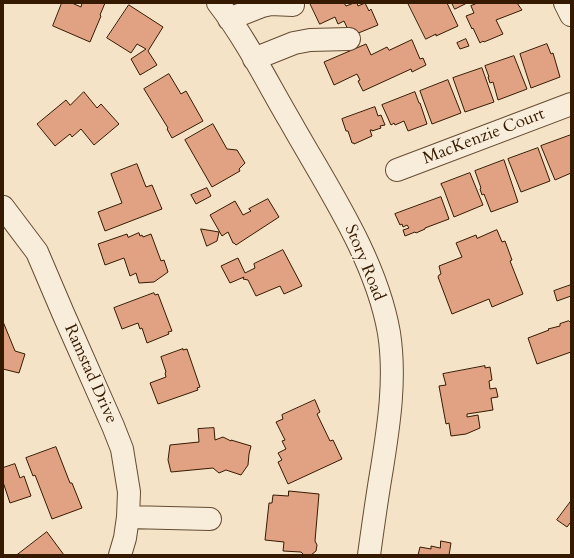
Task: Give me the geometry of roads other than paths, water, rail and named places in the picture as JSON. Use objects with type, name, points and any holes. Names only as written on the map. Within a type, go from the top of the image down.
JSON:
[{"type":"street","points":[[565,3],[571,15]]},
{"type":"street","points":[[223,11],[271,4],[293,5]]},
{"type":"street","name":"Story Road","points":[[223,11],[254,58],[351,228],[378,290],[389,334],[392,368],[391,403],[369,555]]},
{"type":"street","points":[[254,58],[294,43],[310,40],[349,39]]},
{"type":"street","name":"MacKenzie Court","points":[[397,170],[571,104]]},
{"type":"street","name":"Ramstad Drive","points":[[3,207],[37,252],[122,449],[129,492],[128,517],[125,538],[120,555]]},
{"type":"street","points":[[128,517],[210,519]]}]
